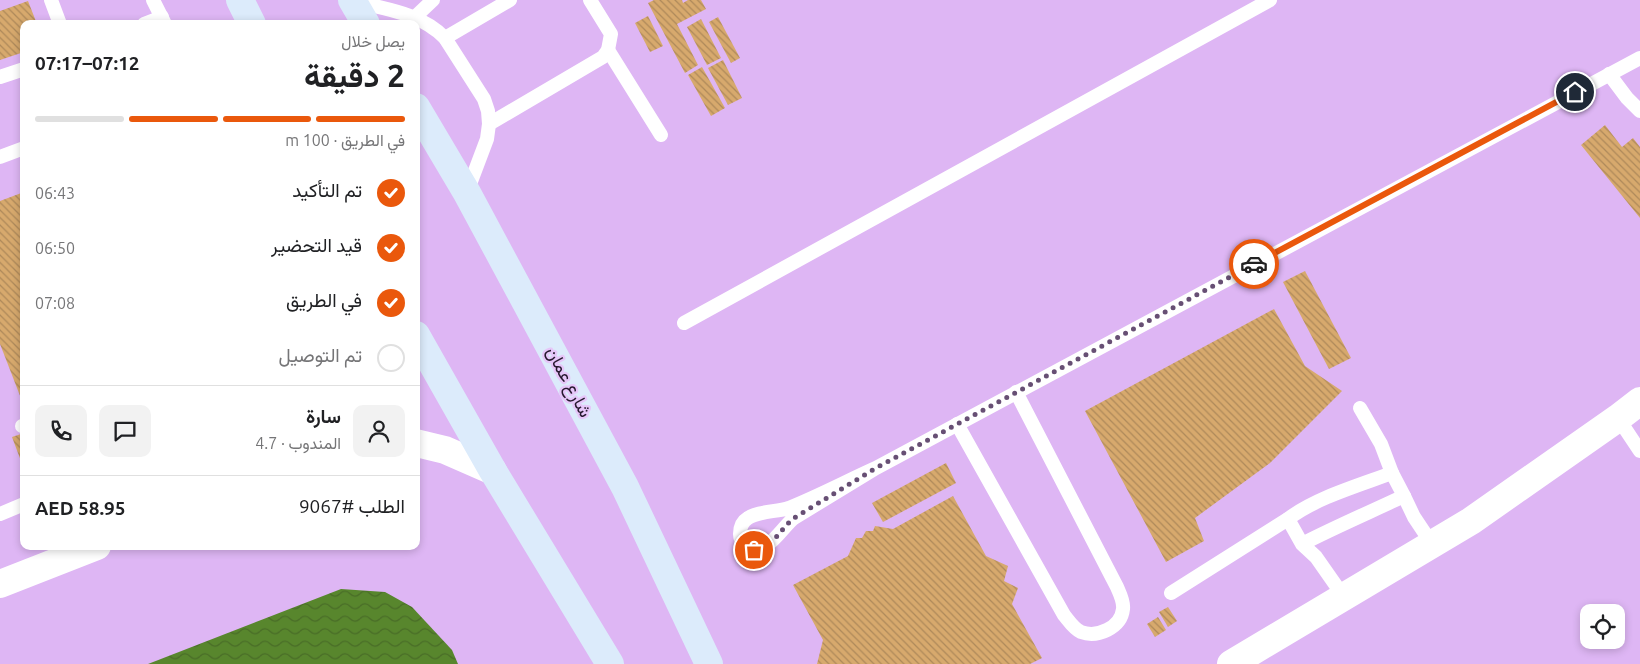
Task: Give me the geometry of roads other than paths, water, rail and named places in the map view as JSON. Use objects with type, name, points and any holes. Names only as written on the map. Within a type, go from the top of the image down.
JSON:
[{"type":"street","points":[[240,0],[250,20]]},
{"type":"street","name":"شارع عمان","points":[[420,115],[467,193],[625,487],[708,664]]},
{"type":"street","points":[[420,350],[610,664]]},
{"type":"street","points":[[1231,664],[1471,521],[1640,401]]},
{"type":"street","points":[[420,444],[445,450],[493,471]]},
{"type":"street","points":[[0,584],[87,550]]},
{"type":"lane","points":[[51,0],[58,20]]},
{"type":"lane","points":[[153,0],[163,20]]},
{"type":"lane","points":[[415,18],[433,0]]},
{"type":"lane","points":[[445,38],[510,0]]},
{"type":"lane","points":[[489,124],[596,62],[608,50],[611,34],[590,0]]},
{"type":"lane","points":[[684,323],[1270,0]]},
{"type":"lane","points":[[357,8],[419,20]]},
{"type":"lane","points":[[420,21],[438,30],[445,38],[484,99],[488,111],[487,139],[467,193]]},
{"type":"lane","points":[[608,50],[661,135]]},
{"type":"lane","points":[[876,468],[789,508],[749,517],[743,523],[740,539],[746,546],[754,550],[762,549],[794,518],[876,468],[1640,58]]},
{"type":"lane","points":[[0,77],[20,70]]},
{"type":"lane","points":[[1610,74],[1630,102],[1640,111]]},
{"type":"lane","points":[[0,157],[20,150]]},
{"type":"lane","points":[[957,424],[1064,615],[1079,631],[1090,634],[1101,633],[1111,628],[1120,618],[1123,610],[1119,592],[1016,392]]},
{"type":"lane","points":[[1360,408],[1381,444],[1392,473],[1414,517],[1432,544]]},
{"type":"lane","points":[[1618,418],[1640,451]]},
{"type":"lane","points":[[1171,593],[1298,511],[1392,473]]},
{"type":"lane","points":[[1302,544],[1404,496]]},
{"type":"lane","points":[[0,514],[20,506]]},
{"type":"lane","points":[[1288,518],[1302,544],[1316,557],[1344,596]]},
{"type":"water","points":[[341,589],[385,592],[412,607],[452,650],[458,664],[148,664]]}]
